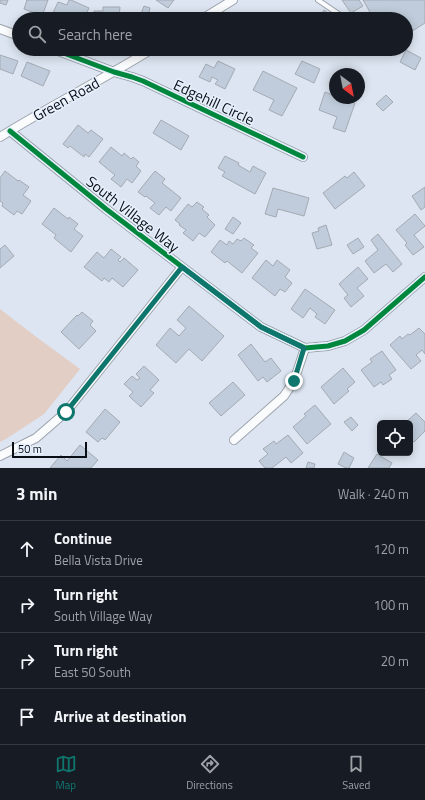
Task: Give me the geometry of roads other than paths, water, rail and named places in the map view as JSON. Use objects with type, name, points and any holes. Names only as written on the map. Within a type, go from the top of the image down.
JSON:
[{"type":"street","points":[[213,12],[233,0]]},
{"type":"street","points":[[0,29],[12,33]]},
{"type":"street","name":"Edgehill Circle","points":[[72,56],[143,81],[303,157]]},
{"type":"street","name":"Green Road","points":[[0,137],[140,56]]},
{"type":"street","name":"South Village Way","points":[[10,131],[106,210],[261,327],[304,348]]},
{"type":"street","points":[[0,456],[36,438],[66,412],[182,267]]},
{"type":"street","points":[[234,440],[284,396],[294,381],[304,348],[328,346],[345,341],[358,334],[425,277]]},
{"type":"lane","points":[[318,0],[336,12]]}]
